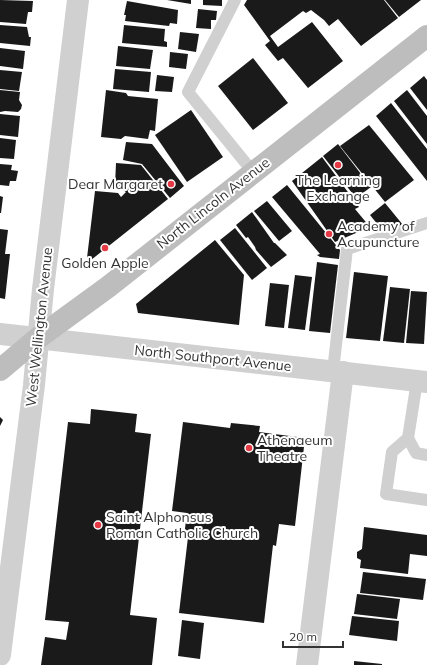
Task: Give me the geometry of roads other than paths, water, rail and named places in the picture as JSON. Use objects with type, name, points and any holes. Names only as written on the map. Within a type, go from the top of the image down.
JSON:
[{"type":"main road","name":"North Lincoln Avenue","points":[[0,370],[38,338],[108,287],[427,36]]},
{"type":"street","name":"West Wellington Avenue","points":[[0,655],[4,591],[38,338],[78,0]]},
{"type":"street","name":"North Southport Avenue","points":[[0,334],[422,381]]},
{"type":"street","points":[[307,665],[338,372]]},
{"type":"lane","points":[[235,0],[188,92],[253,172]]},
{"type":"lane","points":[[338,372],[347,249],[427,223]]},
{"type":"lane","points":[[422,381],[408,438],[392,452],[386,494],[427,500]]},
{"type":"lane","points":[[408,438],[416,453],[427,455]]},
{"type":"place","name":"The Learning Exchange","points":[[338,165]]},
{"type":"place","name":"Dear Margaret","points":[[171,184]]},
{"type":"place","name":"Academy of Acupuncture","points":[[329,234]]},
{"type":"place","name":"Golden Apple","points":[[105,248]]},
{"type":"place","name":"Athenaeum Theatre","points":[[249,448]]},
{"type":"place","name":"Saint Alphonsus Roman Catholic Church","points":[[98,525]]}]
